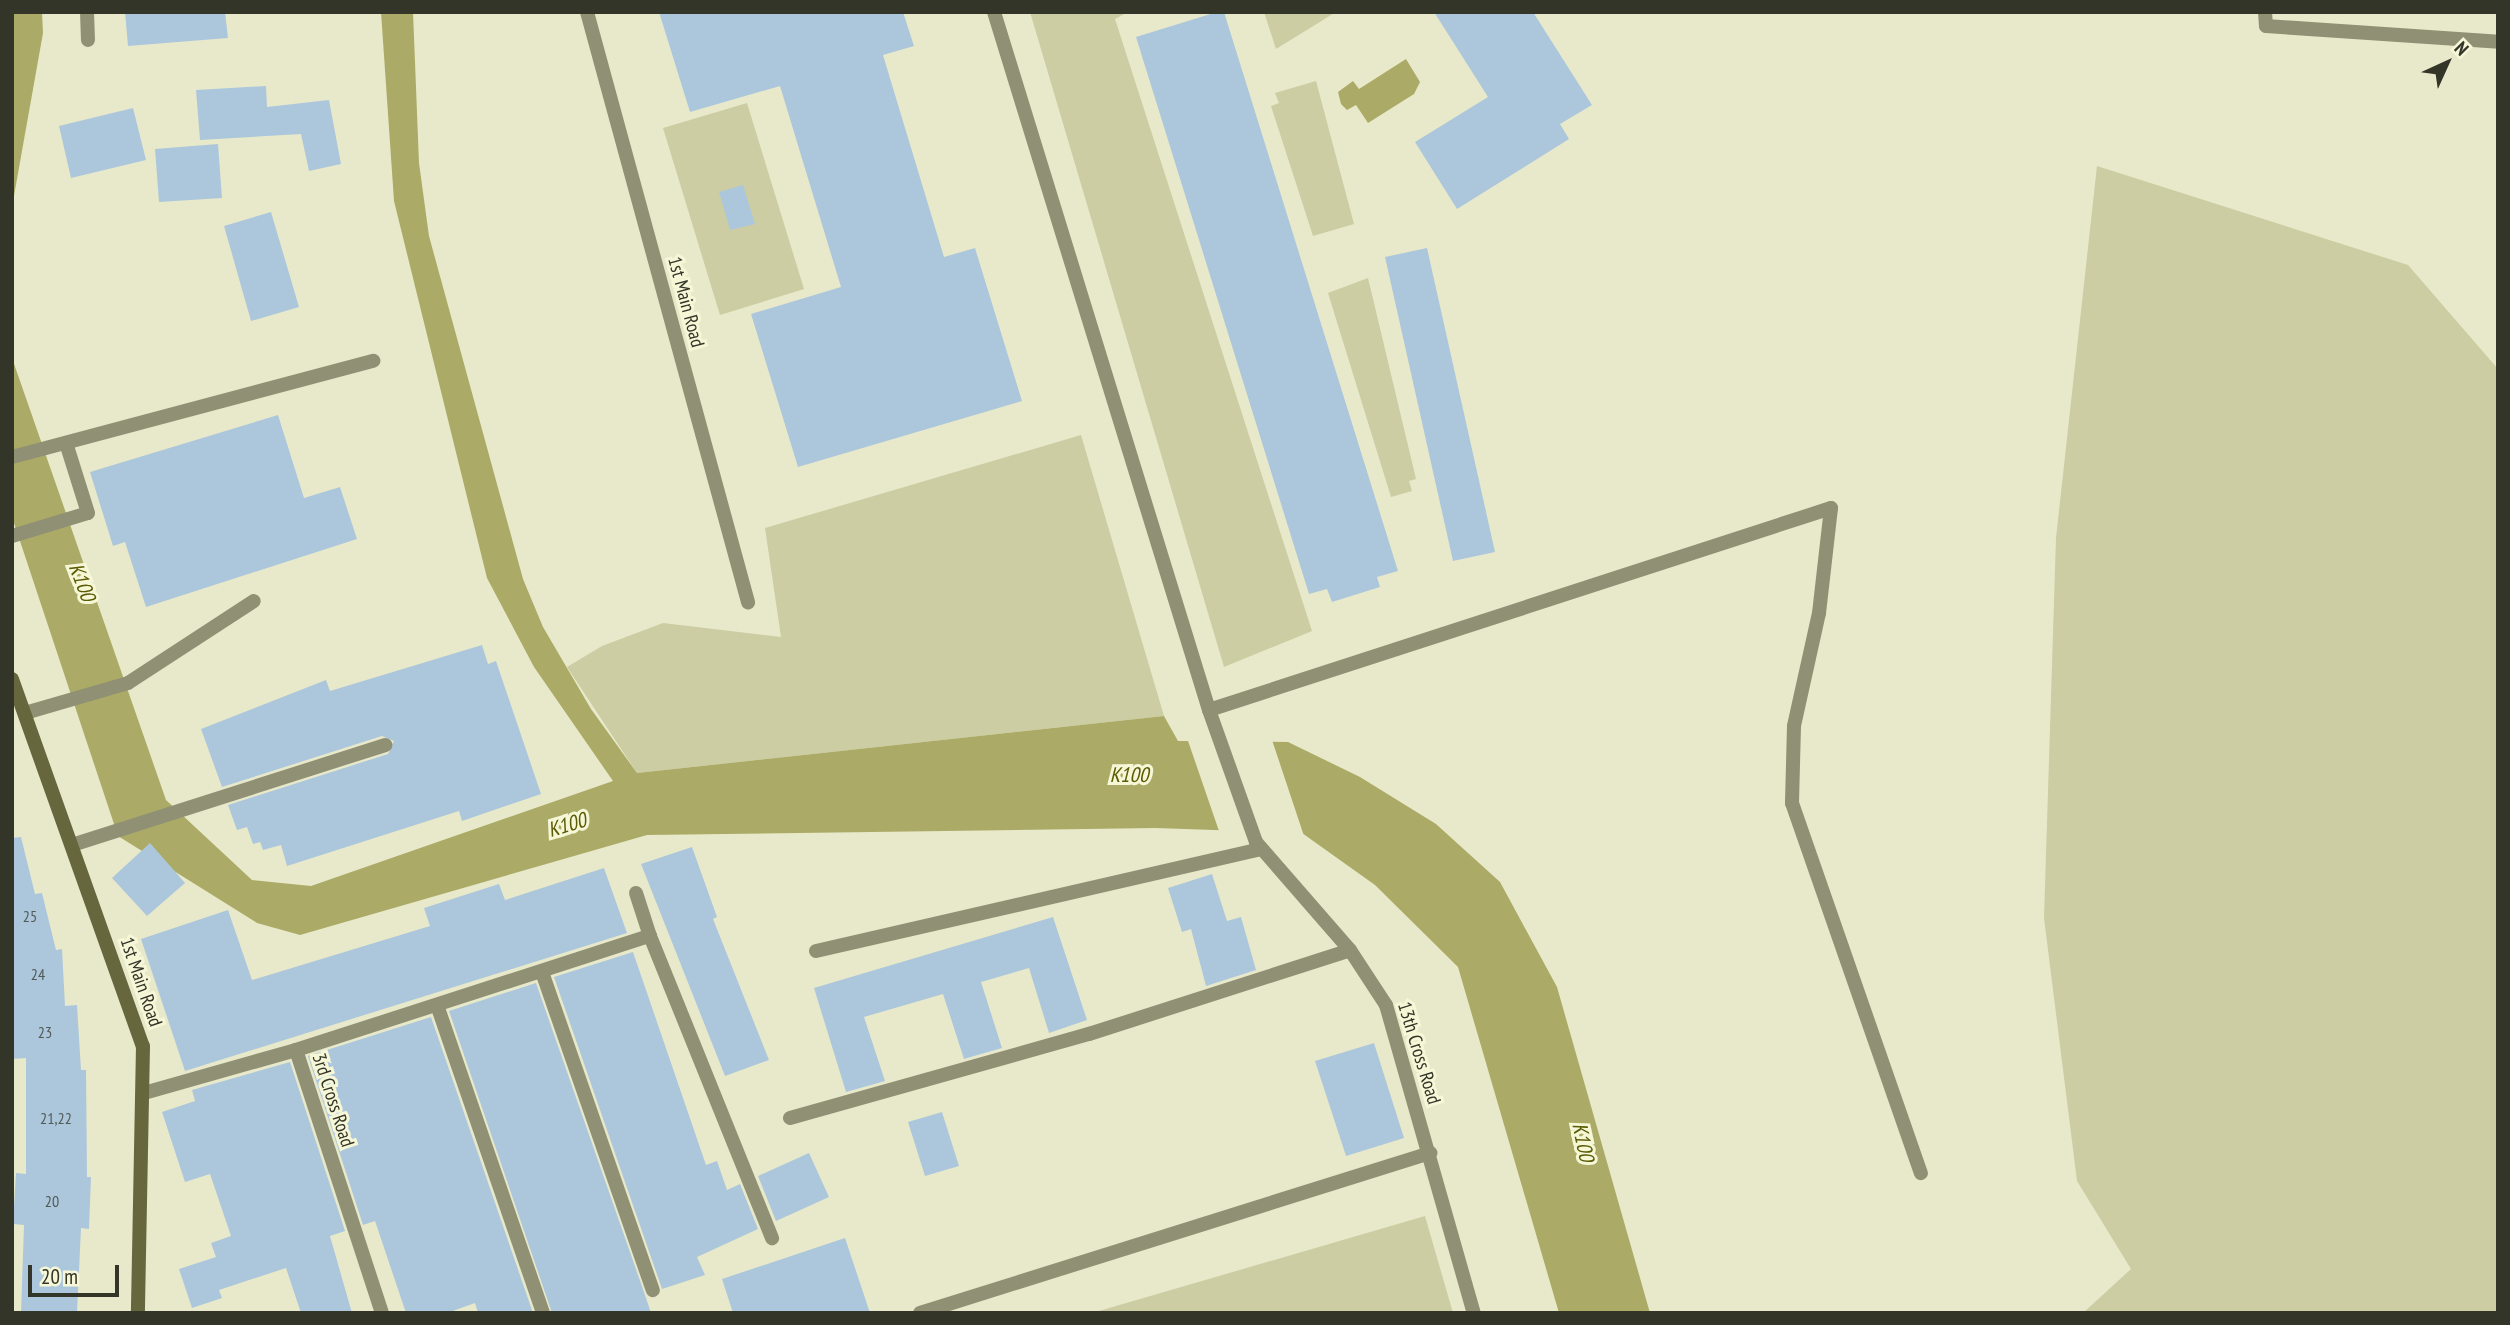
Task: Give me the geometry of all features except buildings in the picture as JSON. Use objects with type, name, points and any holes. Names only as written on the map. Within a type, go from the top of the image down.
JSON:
[{"type":"street","points":[[87,12],[88,40]]},
{"type":"street","name":"1st Main Road","points":[[587,12],[748,602]]},
{"type":"street","points":[[816,951],[1258,846],[1209,710],[993,12]]},
{"type":"street","points":[[2265,12],[2266,26],[2498,42]]},
{"type":"street","points":[[12,457],[373,361]]},
{"type":"street","points":[[12,536],[88,513],[66,443]]},
{"type":"street","points":[[1209,710],[1831,508],[1819,613],[1794,726],[1792,803],[1921,1173]]},
{"type":"street","points":[[25,713],[128,683],[254,601]]},
{"type":"street","name":"1st Main Road","points":[[12,679],[143,1046],[138,1313]]},
{"type":"street","points":[[72,845],[385,745]]},
{"type":"street","name":"13th Cross Road","points":[[1258,846],[1350,950],[1386,1005],[1474,1313]]},
{"type":"street","points":[[636,893],[650,936],[772,1238]]},
{"type":"street","points":[[296,1050],[650,936]]},
{"type":"street","points":[[790,1118],[1089,1034],[1350,950]]},
{"type":"street","points":[[542,972],[653,1290]]},
{"type":"street","points":[[438,1005],[542,1313]]},
{"type":"street","name":"3rd Cross Road","points":[[144,1093],[296,1050],[382,1313]]},
{"type":"street","points":[[920,1313],[1430,1153]]},
{"type":"green space","points":[[1030,12],[1128,12],[1115,19],[1312,631],[1224,667]]},
{"type":"green space","points":[[1264,12],[1336,12],[1276,49]]},
{"type":"green space","points":[[1316,81],[1354,224],[1313,236],[1271,106],[1279,103],[1275,93]]},
{"type":"green space","points":[[747,103],[804,289],[720,315],[663,128]]},
{"type":"green space","points":[[2097,166],[2408,265],[2498,369],[2498,1313],[2083,1313],[2131,1269],[2077,1181],[2044,918],[2056,538]]},
{"type":"green space","points":[[1368,278],[1416,479],[1409,481],[1412,491],[1391,497],[1328,293]]},
{"type":"green space","points":[[1081,435],[1164,716],[637,773],[567,667],[602,646],[663,623],[781,637],[765,528]]},
{"type":"green space","points":[[1425,1216],[1453,1313],[1092,1313]]},
{"type":"water","points":[[12,12],[42,12],[43,33],[12,207]]},
{"type":"water","name":"K100","points":[[381,12],[413,12],[419,163],[429,236],[523,579],[543,627],[591,709],[637,773],[1164,716],[1178,741],[1288,742],[1360,777],[1436,824],[1500,882],[1557,987],[1650,1313],[1559,1313],[1458,967],[1375,885],[1302,833],[1155,828],[647,835],[300,935],[257,923],[118,836],[12,517],[12,358],[166,800],[252,880],[311,886],[613,781],[534,667],[487,578],[394,201]]},
{"type":"water","points":[[1406,59],[1420,82],[1414,94],[1368,123],[1356,105],[1347,110],[1341,104],[1338,92],[1353,81],[1359,89]]},
{"type":"pier","points":[[1187,738],[1272,740],[1305,839],[1220,834]]}]
